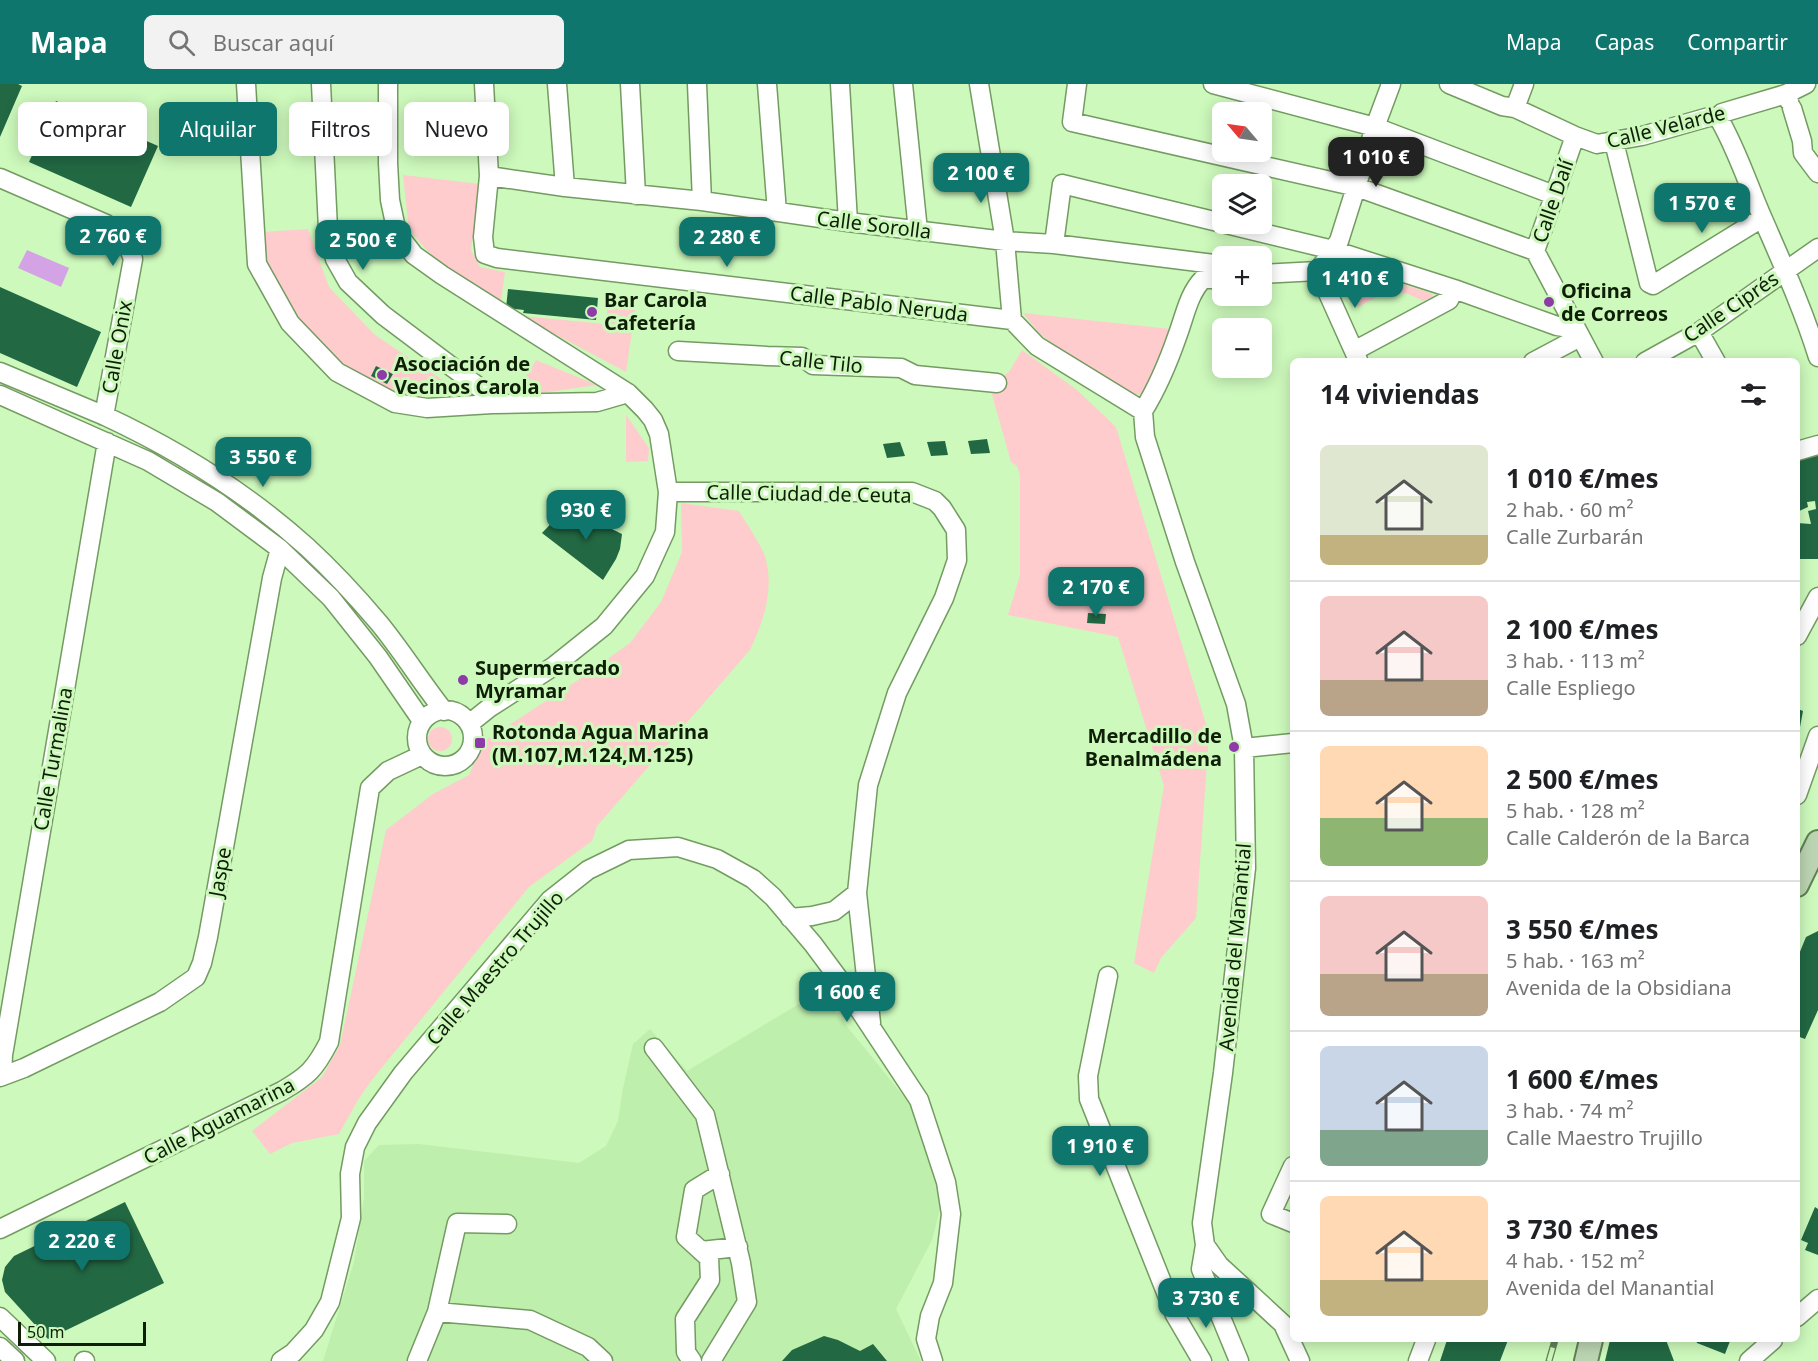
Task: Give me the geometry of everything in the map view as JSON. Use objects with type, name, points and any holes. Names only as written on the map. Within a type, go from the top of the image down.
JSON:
[{"type":"main road","points":[[1800,879],[1818,842]]},
{"type":"main road","points":[[1586,1361],[1591,1342]]},
{"type":"street","points":[[246,84],[257,264],[290,323],[338,372],[395,403],[427,408],[597,402],[628,393]]},
{"type":"street","points":[[321,84],[328,229],[335,259],[348,282],[383,315],[484,391],[492,404]]},
{"type":"street","points":[[388,84],[390,200],[397,233],[414,255],[498,312],[628,393],[653,420],[659,434],[668,492],[665,532],[645,576],[604,626],[554,666],[489,708],[469,724]]},
{"type":"street","points":[[484,84],[489,177]]},
{"type":"street","points":[[557,84],[565,187]]},
{"type":"street","points":[[630,84],[636,195]]},
{"type":"street","points":[[697,84],[702,201]]},
{"type":"street","points":[[767,84],[777,212]]},
{"type":"street","points":[[840,84],[848,222]]},
{"type":"street","points":[[903,84],[918,231]]},
{"type":"street","points":[[979,84],[1005,241],[1012,320],[1037,346],[1143,411],[1159,381],[1195,287],[1203,279],[1212,279]]},
{"type":"street","points":[[1077,84],[1072,123],[1357,187],[1535,251]]},
{"type":"street","points":[[1213,84],[1375,127],[1554,195]]},
{"type":"street","points":[[1318,271],[1339,241],[1390,84]]},
{"type":"street","name":"Calle Velarde","points":[[1449,84],[1502,106],[1515,108],[1575,136],[1598,144],[1614,142],[1708,117],[1718,117],[1722,113],[1789,101],[1806,84]]},
{"type":"street","points":[[1515,108],[1524,84]]},
{"type":"street","points":[[1789,101],[1810,136],[1803,153],[1818,173]]},
{"type":"street","points":[[1718,117],[1814,330],[1818,357]]},
{"type":"street","name":"Calle Dalí","points":[[1575,136],[1535,251],[1592,358]]},
{"type":"street","points":[[1614,142],[1649,283],[1653,285],[1762,218]]},
{"type":"street","name":"Calle Sorolla","points":[[489,177],[702,201],[918,231],[1054,244],[1212,264]]},
{"type":"street","name":"Calle Pablo Neruda","points":[[489,177],[483,237],[485,254],[497,258],[1012,320]]},
{"type":"street","name":"Calle Onix","points":[[0,178],[106,224],[125,238],[133,259],[104,416]]},
{"type":"street","points":[[1054,244],[1062,184],[1212,220]]},
{"type":"street","points":[[1268,234],[1333,250],[1455,289],[1578,333]]},
{"type":"street","name":"Calle Ciprés","points":[[1651,358],[1699,332],[1818,248]]},
{"type":"street","points":[[1272,273],[1318,271]]},
{"type":"street","points":[[1318,271],[1356,356],[1449,300],[1455,289]]},
{"type":"street","points":[[1699,332],[1714,358]]},
{"type":"street","points":[[1539,358],[1578,333]]},
{"type":"street","name":"Calle Tilo","points":[[678,351],[802,357],[813,365],[901,368],[915,375],[997,383]]},
{"type":"street","points":[[0,372],[104,416],[158,443],[223,481],[308,547],[380,624],[421,683],[444,711]]},
{"type":"street","points":[[0,395],[148,461],[217,502],[280,549],[332,598],[378,657],[422,721]]},
{"type":"street","name":"Avenida del Manantial","points":[[1143,411],[1145,437],[1185,562],[1236,704],[1244,748],[1246,868],[1223,1073],[1202,1223],[1205,1245],[1201,1269],[1239,1361]]},
{"type":"street","name":"Calle Turmalina","points":[[1,1076],[107,442]]},
{"type":"street","points":[[1800,450],[1818,445]]},
{"type":"street","name":"Calle Ciudad de Ceuta","points":[[668,492],[912,492],[935,501],[956,530],[957,560],[944,598],[897,693],[868,785],[857,893],[872,1028]]},
{"type":"street","name":"Jaspe","points":[[1,1076],[24,1068],[160,1002],[196,977],[208,937],[272,578],[280,549]]},
{"type":"street","points":[[1800,630],[1818,597]]},
{"type":"street","points":[[438,711],[444,711],[454,712],[469,724],[472,743],[466,756],[459,762],[448,766],[438,766],[429,762],[422,755],[417,744],[417,734],[422,721],[438,711]]},
{"type":"street","points":[[1800,787],[1818,736]]},
{"type":"street","points":[[1244,748],[1290,743]]},
{"type":"street","name":"Calle Aguamarina","points":[[0,1229],[282,1091],[305,1077],[319,1062],[329,1042],[370,788],[388,771],[422,755]]},
{"type":"street","name":"Calle Maestro Trujillo","points":[[281,1361],[293,1353],[314,1330],[330,1302],[351,1218],[350,1174],[355,1147],[367,1123],[403,1073],[550,900],[588,870],[629,849],[678,847],[717,858],[753,879],[773,897],[839,979],[919,1100],[946,1182],[951,1214],[943,1283],[930,1316],[926,1339],[933,1361]]},
{"type":"street","points":[[790,918],[834,911],[857,893]]},
{"type":"street","points":[[1108,976],[1088,1076],[1089,1099],[1175,1315],[1202,1361]]},
{"type":"street","points":[[654,1048],[705,1115],[738,1247],[747,1302],[711,1361]]},
{"type":"street","points":[[1290,1173],[1271,1214],[1290,1222]]},
{"type":"street","points":[[692,1361],[686,1352],[685,1319],[710,1280],[710,1258],[686,1237],[694,1190],[720,1174]]},
{"type":"street","points":[[424,1358],[438,1312],[457,1223],[507,1224]]},
{"type":"street","points":[[1205,1245],[1219,1265],[1283,1324],[1290,1339]]},
{"type":"street","points":[[701,1251],[738,1247]]},
{"type":"street","points":[[1800,1314],[1818,1299]]},
{"type":"street","points":[[438,1312],[530,1320],[588,1347],[603,1361]]},
{"type":"street","points":[[0,1317],[46,1361]]},
{"type":"street","points":[[1291,1342],[1300,1361]]},
{"type":"street","points":[[1418,1361],[1425,1342]]},
{"type":"street","points":[[1749,1361],[1771,1342]]},
{"type":"street","points":[[0,1347],[15,1361]]},
{"type":"shaded area","points":[[403,175],[480,184],[471,250],[480,267],[505,272],[501,301],[434,258],[409,230]]},
{"type":"shaded area","points":[[308,229],[329,287],[375,335],[456,389],[428,397],[396,395],[343,367],[293,316],[265,264],[262,232]]},
{"type":"shaded area","points":[[27,250],[69,268],[61,287],[18,268]]},
{"type":"shaded area","points":[[1348,268],[1425,291],[1433,297],[1423,301],[1408,294],[1390,290],[1358,307],[1342,275],[1343,269]]},
{"type":"shaded area","points":[[609,299],[636,304],[626,372],[521,316],[605,324]]},
{"type":"shaded area","points":[[1023,313],[1170,329],[1158,365],[1141,395],[1127,392],[1067,355],[1038,332]]},
{"type":"shaded area","points":[[1022,350],[1077,390],[1116,427],[1209,734],[1196,918],[1161,958],[1154,973],[1134,963],[1164,786],[1118,637],[1008,615],[1020,575],[1020,476],[1017,466],[1011,462],[991,391],[1001,377],[1009,372]]},
{"type":"shaded area","points":[[536,360],[597,385],[513,397]]},
{"type":"shaded area","points":[[626,415],[649,448],[648,461],[626,462]]},
{"type":"shaded area","points":[[681,503],[739,511],[762,549],[768,572],[768,595],[763,618],[750,650],[597,826],[592,841],[529,887],[371,1081],[339,1134],[292,1143],[270,1154],[252,1131],[322,1077],[340,1045],[386,830],[433,794],[469,775],[483,742],[630,643],[661,602],[682,552]]},
{"type":"shaded area","points":[[440,727],[445,728],[451,734],[451,744],[445,750],[440,751],[435,750],[429,744],[428,739],[429,734],[435,728]]},
{"type":"shaded area","points":[[819,992],[923,1120],[942,1202],[932,1240],[896,1309],[921,1361],[323,1361],[354,1262],[364,1198],[364,1161],[379,1145],[419,1144],[579,1163],[606,1146],[618,1121],[633,1044],[650,1029],[687,1071]]},
{"type":"building","points":[[0,84],[22,86],[0,137]]},
{"type":"building","points":[[147,141],[158,146],[131,207],[29,162],[32,156],[147,156]]},
{"type":"building","points":[[0,287],[101,332],[77,387],[0,353]]},
{"type":"building","points":[[508,289],[598,298],[596,320],[523,313],[524,310],[506,308]]},
{"type":"building","name":"Asociación de Vecinos Carola","points":[[376,366],[393,374],[387,384],[371,376]]},
{"type":"building","points":[[987,439],[990,453],[971,454],[968,441]]},
{"type":"building","points":[[945,441],[948,455],[931,456],[927,442]]},
{"type":"building","points":[[900,442],[905,456],[887,458],[883,444]]},
{"type":"building","points":[[1818,454],[1818,559],[1800,559],[1800,523],[1811,524],[1808,511],[1816,509],[1815,501],[1807,502],[1808,507],[1800,511],[1800,459]]},
{"type":"building","points":[[567,507],[622,534],[616,559],[603,580],[542,533]]},
{"type":"building","points":[[1088,613],[1106,614],[1105,624],[1087,623]]},
{"type":"building","points":[[1800,710],[1803,711],[1800,727]]},
{"type":"building","points":[[1818,931],[1818,1010],[1805,1039],[1800,1037],[1800,952],[1806,937]]},
{"type":"building","points":[[125,1202],[164,1283],[48,1339],[5,1292],[2,1280],[5,1267],[14,1256]]},
{"type":"building","points":[[1815,1207],[1818,1209],[1818,1255],[1805,1250],[1808,1243],[1801,1240]]},
{"type":"building","points":[[824,1336],[860,1351],[873,1344],[887,1361],[782,1361],[792,1350]]},
{"type":"building","points":[[1446,1342],[1507,1342],[1500,1361],[1440,1361]]},
{"type":"building","points":[[1610,1342],[1667,1342],[1674,1361],[1605,1361]]},
{"type":"building","points":[[1697,1342],[1730,1342],[1725,1354]]},
{"type":"railway","points":[[1549,1361],[1554,1342]]},
{"type":"place","name":"Oficina de Correos","points":[[1549,302]]},
{"type":"place","name":"Bar Carola Cafetería","points":[[592,312]]},
{"type":"place","name":"Asociación de Vecinos Carola","points":[[382,375]]},
{"type":"place","name":"Supermercado Myramar","points":[[463,680]]},
{"type":"place","name":"Rotonda Agua Marina (M.107,M.124,M.125)","points":[[480,743]]},
{"type":"place","name":"Mercadillo de Benalmádena","points":[[1234,747]]}]
